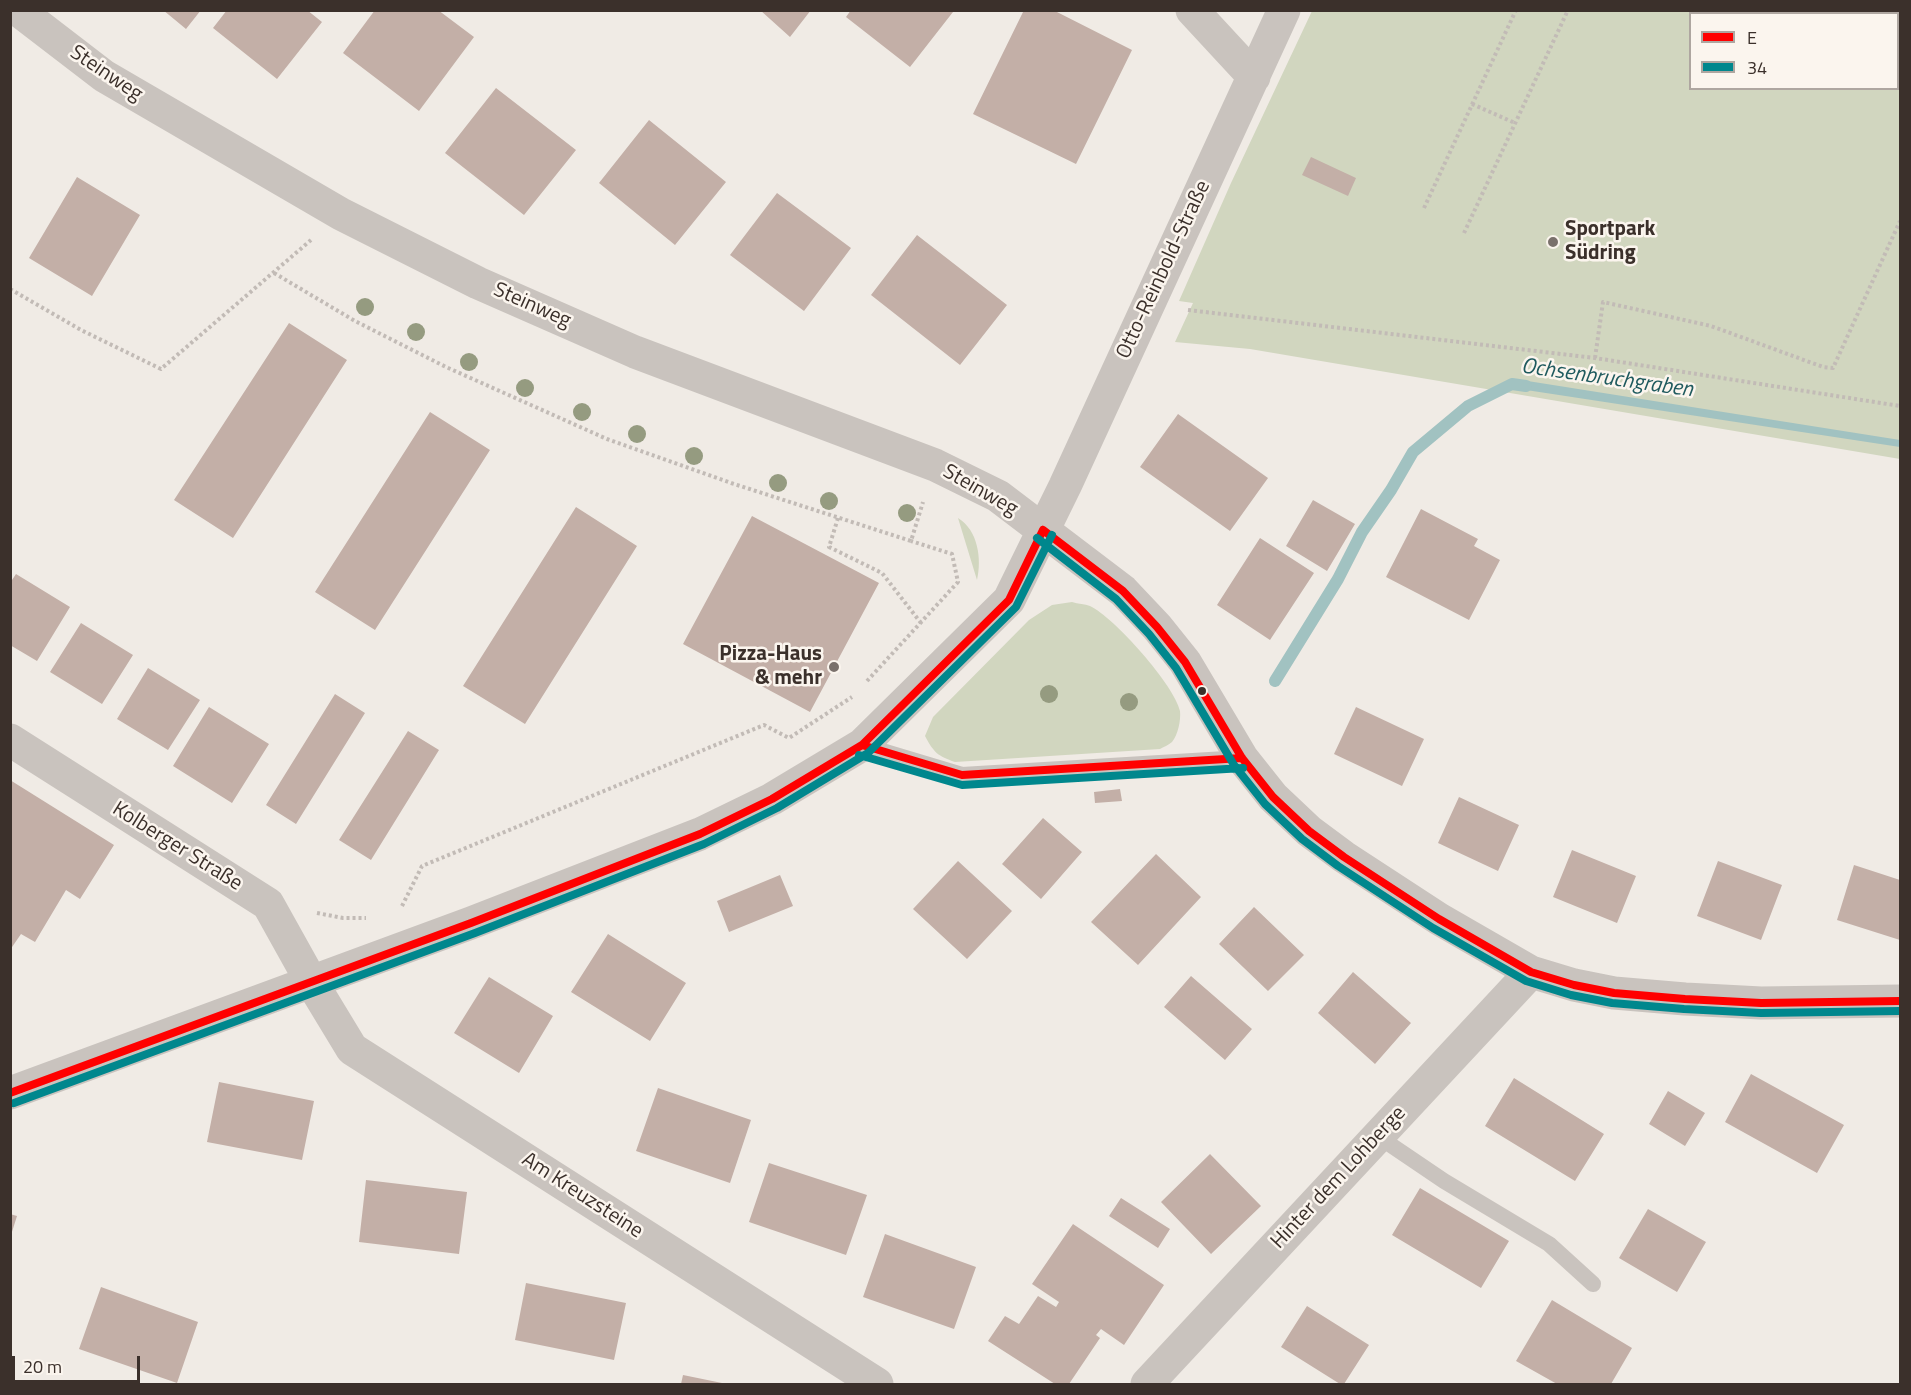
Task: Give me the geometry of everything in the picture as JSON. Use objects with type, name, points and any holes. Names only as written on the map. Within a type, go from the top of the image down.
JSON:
[{"type":"street","name":"Steinweg","points":[[18,10],[104,76],[341,214],[478,283],[635,352],[935,465],[998,496],[1123,591],[1157,627],[1185,662],[1242,758],[1273,797],[1309,831],[1344,857],[1439,919],[1531,972],[1574,985],[1614,993],[1685,999],[1761,1003],[1900,1001]]},
{"type":"street","points":[[1192,10],[1254,76]]},
{"type":"street","name":"Otto-Reinbold-Straße","points":[[11,1092],[471,924],[700,834],[772,799],[862,745],[1009,600],[1284,10]]},
{"type":"street","name":"Kolberger Straße","points":[[10,741],[268,904],[312,983]]},
{"type":"street","name":"Hinter dem Lohberge","points":[[1147,1384],[1531,972]]},
{"type":"street","name":"Am Kreuzsteine","points":[[312,983],[352,1049],[877,1384]]},
{"type":"lane","points":[[862,745],[962,775],[1242,758]]},
{"type":"lane","points":[[1378,1137],[1444,1181],[1548,1244],[1593,1284]]},
{"type":"path","points":[[1424,208],[1516,10]]},
{"type":"path","points":[[1464,234],[1568,10]]},
{"type":"path","points":[[1472,104],[1515,123]]},
{"type":"path","points":[[10,289],[81,330],[161,369],[341,214]]},
{"type":"path","points":[[1595,358],[1603,302],[1711,326],[1823,367],[1833,368],[1900,222]]},
{"type":"path","points":[[274,273],[355,321],[446,367],[607,439],[731,483],[952,554],[958,582],[862,687]]},
{"type":"path","points":[[1148,306],[1595,358],[1900,406]]},
{"type":"path","points":[[911,541],[935,465]]},
{"type":"path","points":[[838,518],[829,547],[882,573],[921,623]]},
{"type":"path","points":[[400,908],[422,866],[764,725],[789,738],[854,695]]},
{"type":"path","points":[[268,904],[343,918],[374,918]]},
{"type":"green space","name":"Sportpark Südring","points":[[1312,11],[1900,11],[1900,459],[1250,349],[1175,342],[1193,303],[1179,301],[1231,183]]},
{"type":"green space","points":[[958,518],[970,530],[977,546],[979,563],[977,580]]},
{"type":"green space","points":[[1072,602],[1090,606],[1101,613],[1128,637],[1156,670],[1176,700],[1180,711],[1179,727],[1172,742],[1160,749],[955,762],[937,753],[925,736],[933,717],[1029,620],[1052,605]]},
{"type":"water","points":[[1515,379],[1900,440],[1900,447],[1513,388],[1512,384]]},
{"type":"building","points":[[163,10],[201,10],[186,29]]},
{"type":"building","points":[[227,10],[307,10],[322,22],[277,79],[213,28]]},
{"type":"building","points":[[375,10],[438,10],[474,37],[419,111],[343,53]]},
{"type":"building","points":[[760,10],[811,10],[790,37]]},
{"type":"building","points":[[851,10],[950,10],[953,12],[910,67],[846,17]]},
{"type":"building","points":[[1024,10],[1053,10],[1132,50],[1076,164],[973,114]]},
{"type":"building","points":[[496,88],[576,150],[524,215],[445,153]]},
{"type":"building","points":[[649,120],[726,182],[675,245],[599,183]]},
{"type":"building","points":[[1311,157],[1356,178],[1348,196],[1302,175]]},
{"type":"building","points":[[77,177],[140,215],[92,296],[29,258]]},
{"type":"building","points":[[777,193],[851,248],[804,311],[730,255]]},
{"type":"building","points":[[917,235],[1007,305],[960,365],[871,295]]},
{"type":"building","points":[[289,323],[347,360],[233,538],[174,500]]},
{"type":"building","points":[[430,412],[490,450],[375,630],[315,592]]},
{"type":"building","points":[[1178,414],[1268,478],[1230,531],[1140,467]]},
{"type":"building","points":[[1313,500],[1355,524],[1327,571],[1286,546]]},
{"type":"building","points":[[576,507],[637,546],[525,724],[463,686]]},
{"type":"building","points":[[1421,509],[1478,539],[1474,546],[1500,560],[1469,620],[1386,577]]},
{"type":"building","points":[[752,516],[879,583],[810,712],[683,644]]},
{"type":"building","points":[[1260,538],[1314,573],[1270,640],[1217,605]]},
{"type":"building","points":[[16,574],[70,607],[37,661],[10,645],[10,583]]},
{"type":"building","points":[[81,623],[133,655],[102,704],[50,672]]},
{"type":"building","points":[[148,668],[200,700],[168,750],[117,719]]},
{"type":"building","points":[[335,694],[365,713],[296,824],[266,805]]},
{"type":"building","points":[[209,707],[269,744],[232,803],[173,766]]},
{"type":"building","points":[[1356,707],[1424,739],[1402,786],[1334,754]]},
{"type":"building","points":[[408,731],[439,750],[371,860],[339,840]]},
{"type":"building","points":[[10,780],[114,845],[80,899],[66,890],[35,942],[21,934],[10,950]]},
{"type":"building","points":[[1120,789],[1122,801],[1095,803],[1094,792]]},
{"type":"building","points":[[1459,797],[1519,825],[1498,871],[1438,843]]},
{"type":"building","points":[[1043,818],[1082,852],[1041,899],[1002,864]]},
{"type":"building","points":[[1572,850],[1636,876],[1617,923],[1553,897]]},
{"type":"building","points":[[1156,854],[1201,897],[1138,965],[1091,922]]},
{"type":"building","points":[[958,861],[1012,911],[967,959],[913,909]]},
{"type":"building","points":[[1718,861],[1782,885],[1761,940],[1697,916]]},
{"type":"building","points":[[1854,865],[1900,880],[1900,940],[1837,920]]},
{"type":"building","points":[[780,875],[793,906],[729,932],[717,901]]},
{"type":"building","points":[[1254,907],[1304,955],[1268,991],[1219,944]]},
{"type":"building","points":[[608,934],[686,983],[650,1041],[571,992]]},
{"type":"building","points":[[1353,972],[1411,1023],[1375,1064],[1318,1013]]},
{"type":"building","points":[[1191,976],[1252,1029],[1225,1060],[1164,1007]]},
{"type":"building","points":[[489,977],[553,1016],[519,1073],[454,1033]]},
{"type":"building","points":[[1751,1074],[1844,1125],[1817,1173],[1725,1122]]},
{"type":"building","points":[[1514,1078],[1604,1134],[1575,1181],[1485,1126]]},
{"type":"building","points":[[219,1082],[314,1101],[302,1160],[207,1142]]},
{"type":"building","points":[[658,1088],[751,1120],[730,1183],[636,1151]]},
{"type":"building","points":[[1668,1091],[1705,1113],[1685,1146],[1649,1124]]},
{"type":"building","points":[[1210,1154],[1261,1206],[1211,1254],[1161,1202]]},
{"type":"building","points":[[769,1163],[867,1195],[846,1255],[749,1222]]},
{"type":"building","points":[[366,1180],[467,1192],[459,1254],[359,1242]]},
{"type":"building","points":[[1420,1188],[1509,1241],[1481,1288],[1392,1235]]},
{"type":"building","points":[[1121,1198],[1170,1229],[1158,1248],[1109,1216]]},
{"type":"building","points":[[1648,1209],[1706,1242],[1677,1292],[1619,1258]]},
{"type":"building","points":[[10,1214],[17,1216],[11,1235],[10,1235]]},
{"type":"building","points":[[1073,1224],[1164,1285],[1124,1345],[1101,1329],[1096,1335],[1100,1338],[1069,1384],[1055,1384],[988,1341],[1005,1316],[1019,1324],[1038,1296],[1056,1307],[1059,1302],[1032,1284]]},
{"type":"building","points":[[885,1234],[976,1267],[954,1329],[863,1297]]},
{"type":"building","points":[[526,1283],[626,1303],[614,1360],[515,1340]]},
{"type":"building","points":[[101,1287],[198,1322],[177,1383],[79,1349]]},
{"type":"building","points":[[1552,1300],[1632,1348],[1611,1384],[1557,1384],[1516,1361]]},
{"type":"building","points":[[1307,1306],[1369,1345],[1344,1384],[1340,1384],[1281,1347]]},
{"type":"building","points":[[683,1375],[722,1383],[722,1384],[681,1384]]},
{"type":"waterway","name":"Ochsenbruchgraben","points":[[1275,681],[1338,579],[1362,532],[1391,490],[1413,452],[1468,406],[1512,384],[1526,386]]},
{"type":"transit line","name":"E","points":[[1043,530],[1123,591],[1157,627],[1185,662],[1242,758],[1273,797],[1309,831],[1344,857],[1439,919],[1531,972],[1574,985],[1614,993],[1685,999],[1761,1003],[1900,1001]]},
{"type":"transit line","name":"E","points":[[10,1093],[471,923],[700,834],[772,799],[862,745],[1009,600],[1043,530]]},
{"type":"transit line","name":"34","points":[[14,1103],[475,933],[704,844],[777,808],[868,753],[1016,607],[1052,535]]},
{"type":"transit line","name":"34","points":[[1037,538],[1116,599],[1149,634],[1176,668],[1234,765],[1265,804],[1302,839],[1338,866],[1433,928],[1526,981],[1571,995],[1612,1003],[1684,1009],[1761,1013],[1900,1011]]},
{"type":"transit line","name":"E","points":[[862,745],[962,775],[1242,758]]},
{"type":"transit line","name":"34","points":[[859,755],[962,785],[1243,768]]},
{"type":"place","name":"Sportpark Südring","points":[[1553,242]]},
{"type":"place","name":"Pizza-Haus & mehr","points":[[834,667]]}]
